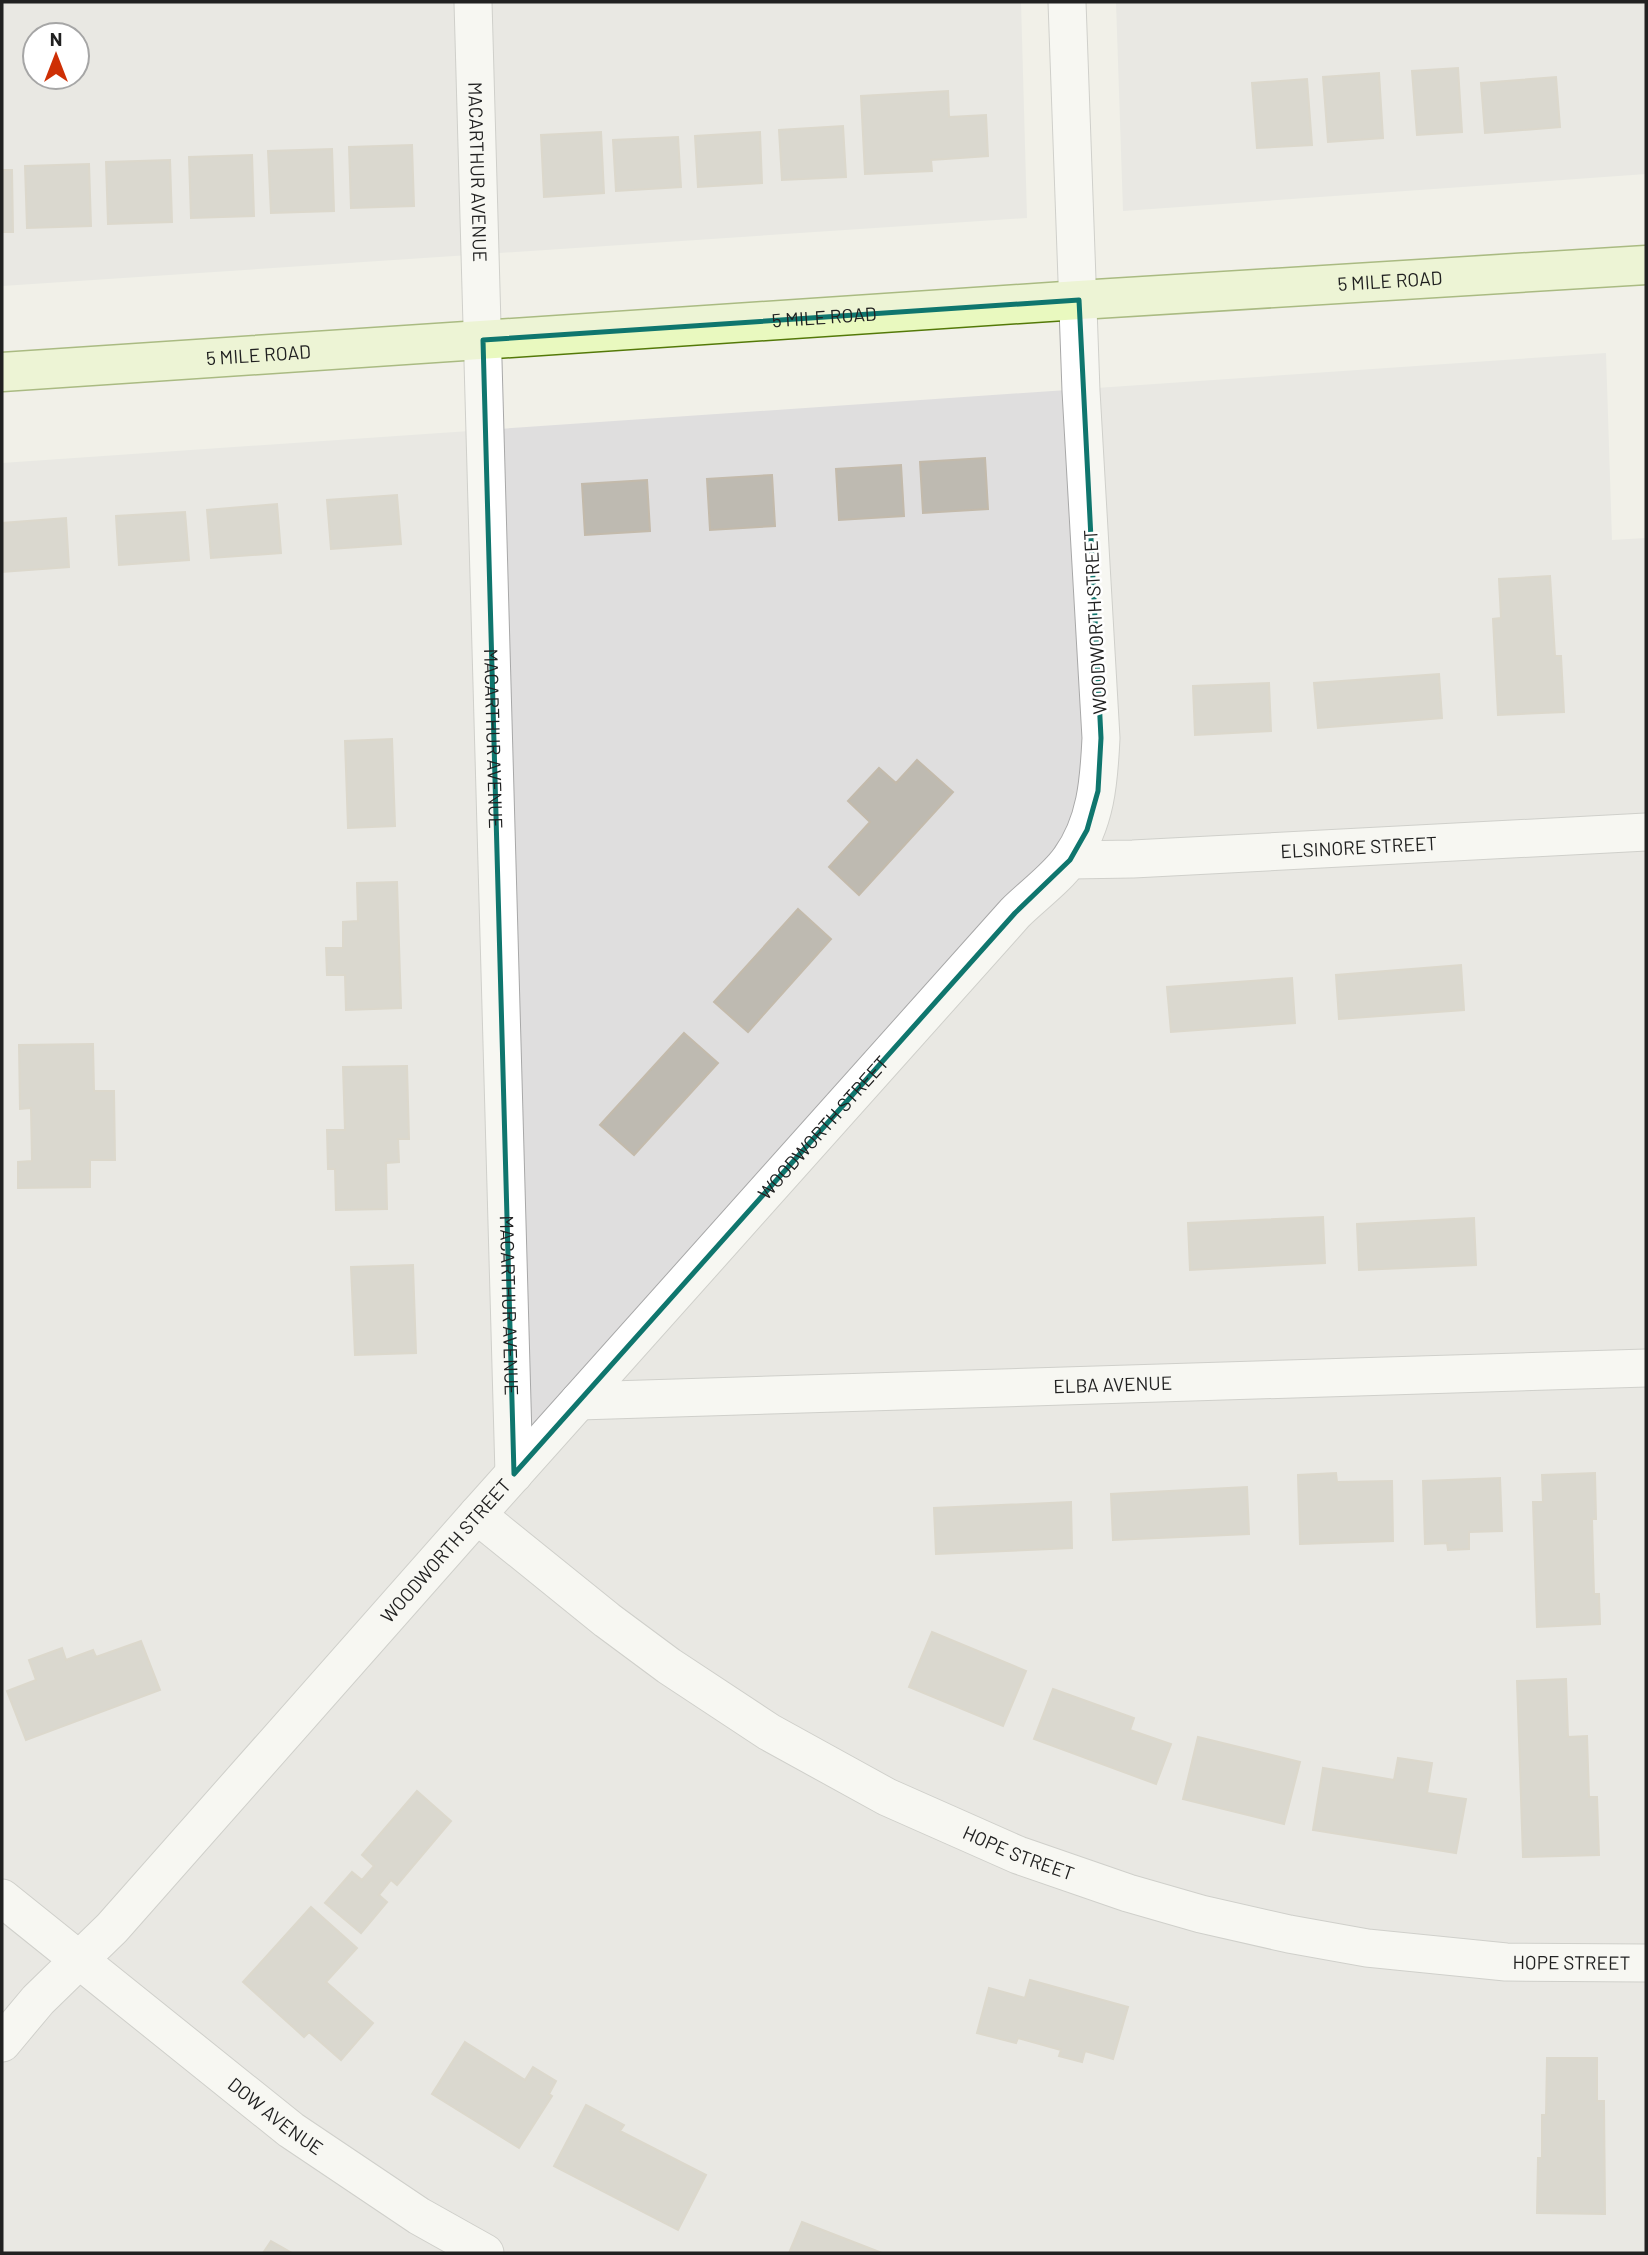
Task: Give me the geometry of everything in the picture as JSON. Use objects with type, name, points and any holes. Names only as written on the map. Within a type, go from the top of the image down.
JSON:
[{"type":"main road","name":"5 MILE ROAD","points":[[2,372],[1646,265]]},
{"type":"street","name":"MACARTHUR AVENUE","points":[[473,2],[514,1474]]},
{"type":"street","name":"WOODWORTH STREET","points":[[2,2043],[38,2000],[112,1928],[1015,913],[1070,860],[1087,830],[1098,791],[1101,738],[1073,213],[1067,2]]},
{"type":"street","name":"ELSINORE STREET","points":[[1070,860],[1646,832]]},
{"type":"street","name":"ELBA AVENUE","points":[[579,1401],[1646,1368]]},
{"type":"street","name":"HOPE STREET","points":[[477,1516],[669,1666],[769,1732],[887,1797],[1018,1855],[1128,1893],[1201,1914],[1367,1948],[1506,1962],[1646,1963]]},
{"type":"street","name":"DOW AVENUE","points":[[2,1898],[291,2130],[419,2216],[485,2253]]},
{"type":"highlighted area","points":[[1079,300],[1101,738],[1098,791],[1087,830],[1070,860],[1015,913],[514,1474],[483,340]]},
{"type":"shaded area","points":[[2,2],[1021,2],[1027,218],[2,286]]},
{"type":"shaded area","points":[[1116,2],[1646,2],[1646,174],[1123,211]]},
{"type":"shaded area","points":[[1606,353],[1612,540],[1646,538],[1646,2253],[2,2253],[2,463]]},
{"type":"building","points":[[1458,68],[1462,132],[1417,135],[1412,71]]},
{"type":"building","points":[[1379,73],[1383,138],[1328,142],[1323,77]]},
{"type":"building","points":[[1556,77],[1560,127],[1485,133],[1481,83]]},
{"type":"building","points":[[1307,79],[1312,145],[1257,148],[1252,83]]},
{"type":"building","points":[[948,91],[949,117],[986,115],[988,156],[931,160],[932,171],[865,174],[861,96]]},
{"type":"building","points":[[843,126],[846,177],[782,180],[779,130]]},
{"type":"building","points":[[601,132],[604,193],[544,197],[541,135]]},
{"type":"building","points":[[760,132],[762,183],[698,187],[695,136]]},
{"type":"building","points":[[678,137],[681,187],[616,191],[613,140]]},
{"type":"building","points":[[412,145],[414,206],[351,208],[349,147]]},
{"type":"building","points":[[332,149],[334,211],[271,213],[268,151]]},
{"type":"building","points":[[252,155],[254,216],[191,218],[189,157]]},
{"type":"building","points":[[170,160],[172,222],[108,224],[106,162]]},
{"type":"building","points":[[89,164],[91,226],[27,228],[25,166]]},
{"type":"building","points":[[2,170],[12,170],[13,232],[2,232]]},
{"type":"building","points":[[985,458],[988,509],[923,513],[920,462]]},
{"type":"building","points":[[901,465],[904,516],[839,520],[836,469]]},
{"type":"building","points":[[772,475],[775,526],[710,530],[707,479]]},
{"type":"building","points":[[647,480],[650,531],[585,535],[582,484]]},
{"type":"building","points":[[397,495],[401,544],[331,549],[327,500]]},
{"type":"building","points":[[277,504],[281,553],[211,558],[207,510]]},
{"type":"building","points":[[185,512],[189,560],[119,565],[116,516]]},
{"type":"building","points":[[66,518],[69,567],[2,572],[2,523]]},
{"type":"building","points":[[1550,576],[1555,656],[1561,656],[1564,712],[1498,715],[1493,619],[1501,618],[1499,579]]},
{"type":"building","points":[[1439,674],[1442,718],[1318,728],[1314,683]]},
{"type":"building","points":[[1269,683],[1271,731],[1195,735],[1193,686]]},
{"type":"building","points":[[392,739],[395,826],[348,828],[345,741]]},
{"type":"building","points":[[917,760],[953,792],[859,895],[829,867],[870,822],[848,801],[879,768],[896,783]]},
{"type":"building","points":[[397,882],[401,1008],[346,1010],[345,975],[327,975],[326,948],[343,948],[343,922],[358,921],[357,883]]},
{"type":"building","points":[[798,909],[831,939],[748,1032],[714,1002]]},
{"type":"building","points":[[1461,965],[1464,1010],[1339,1019],[1336,975]]},
{"type":"building","points":[[1292,978],[1295,1023],[1171,1032],[1167,987]]},
{"type":"building","points":[[684,1033],[718,1063],[634,1155],[600,1125]]},
{"type":"building","points":[[93,1044],[94,1091],[114,1091],[115,1160],[90,1160],[90,1187],[18,1188],[18,1162],[32,1161],[31,1108],[20,1109],[19,1045]]},
{"type":"building","points":[[407,1066],[409,1139],[398,1139],[399,1162],[386,1163],[387,1209],[336,1210],[335,1169],[328,1169],[327,1130],[345,1130],[343,1067]]},
{"type":"building","points":[[1323,1217],[1325,1263],[1190,1270],[1188,1223]]},
{"type":"building","points":[[1474,1218],[1476,1265],[1359,1270],[1357,1224]]},
{"type":"building","points":[[413,1265],[416,1353],[355,1355],[351,1267]]},
{"type":"building","points":[[1336,1473],[1337,1482],[1392,1481],[1393,1541],[1300,1544],[1298,1475]]},
{"type":"building","points":[[1595,1473],[1596,1519],[1592,1519],[1594,1594],[1599,1594],[1600,1624],[1537,1627],[1533,1502],[1543,1502],[1542,1475]]},
{"type":"building","points":[[1500,1478],[1502,1531],[1469,1532],[1469,1549],[1448,1550],[1447,1543],[1425,1544],[1423,1481]]},
{"type":"building","points":[[1247,1487],[1249,1534],[1113,1540],[1111,1494]]},
{"type":"building","points":[[1071,1502],[1072,1548],[936,1554],[934,1508]]},
{"type":"building","points":[[932,1632],[1026,1671],[1003,1726],[909,1687]]},
{"type":"building","points":[[141,1641],[160,1690],[26,1740],[7,1691],[36,1680],[29,1660],[62,1648],[66,1660],[93,1650],[96,1657]]},
{"type":"building","points":[[1566,1679],[1568,1737],[1587,1736],[1589,1797],[1597,1797],[1599,1855],[1523,1857],[1517,1681]]},
{"type":"building","points":[[1053,1689],[1134,1718],[1130,1730],[1171,1744],[1156,1784],[1034,1739]]},
{"type":"building","points":[[1198,1737],[1300,1762],[1284,1824],[1183,1799]]},
{"type":"building","points":[[1398,1758],[1432,1763],[1427,1793],[1466,1799],[1456,1853],[1313,1830],[1323,1768],[1394,1780]]},
{"type":"building","points":[[417,1791],[451,1821],[397,1885],[391,1880],[379,1895],[387,1902],[361,1933],[325,1903],[352,1872],[362,1880],[374,1866],[362,1855]]},
{"type":"building","points":[[311,1907],[357,1948],[326,1982],[373,2023],[341,2060],[309,2032],[304,2037],[243,1982]]},
{"type":"building","points":[[1030,1980],[1128,2007],[1113,2059],[1085,2051],[1082,2062],[1059,2056],[1061,2050],[1018,2038],[1016,2043],[977,2033],[989,1988],[1025,1998]]},
{"type":"building","points":[[465,2042],[525,2080],[533,2067],[556,2081],[549,2094],[552,2096],[519,2148],[432,2094]]},
{"type":"building","points":[[1547,2058],[1597,2058],[1597,2101],[1604,2101],[1605,2214],[1537,2213],[1538,2158],[1542,2158],[1542,2115],[1546,2115]]},
{"type":"building","points":[[586,2105],[624,2125],[620,2131],[706,2175],[678,2230],[554,2166]]},
{"type":"building","points":[[802,2222],[882,2253],[789,2253]]},
{"type":"building","points":[[271,2241],[292,2253],[263,2253]]}]
